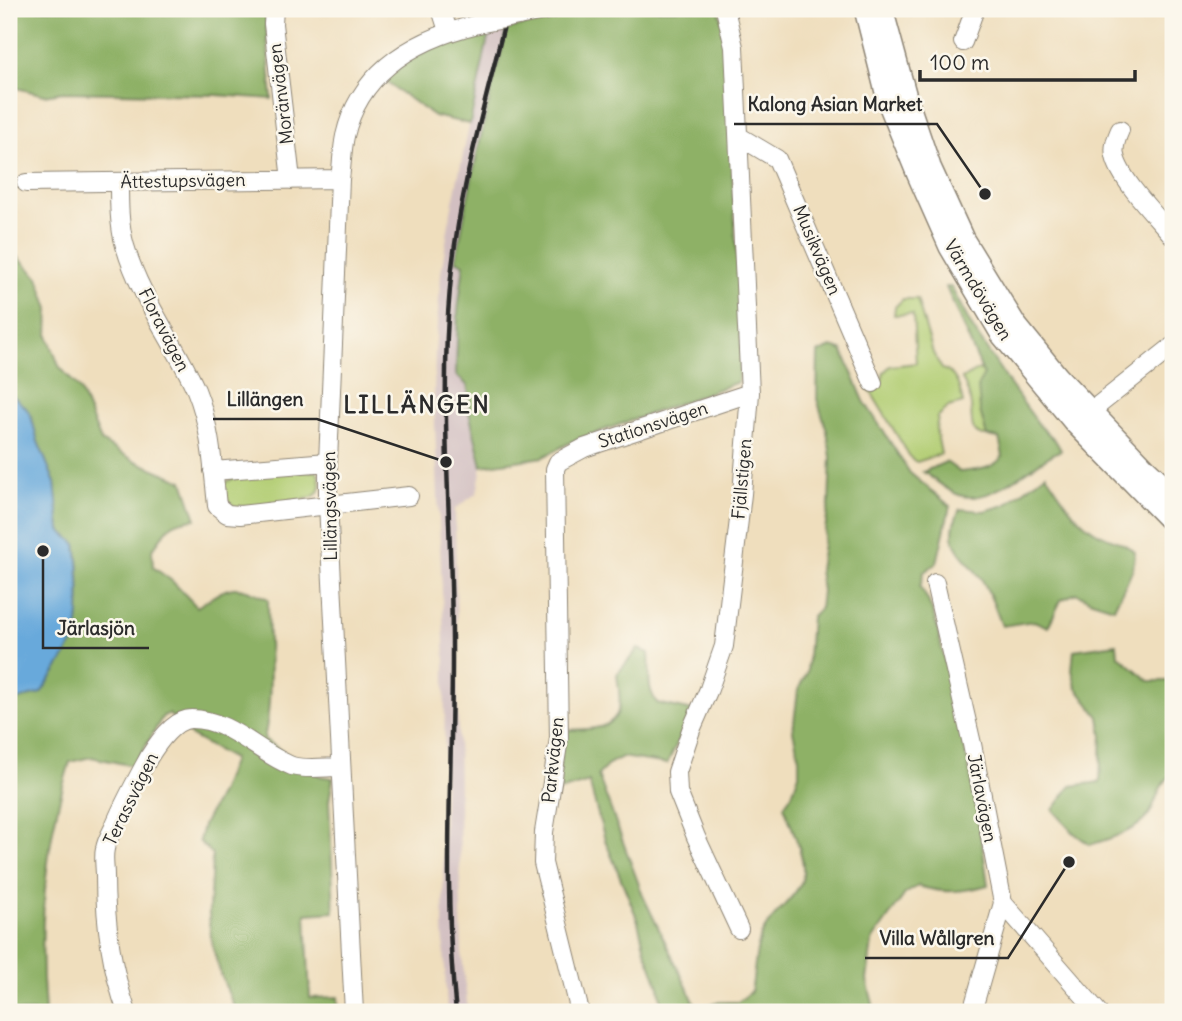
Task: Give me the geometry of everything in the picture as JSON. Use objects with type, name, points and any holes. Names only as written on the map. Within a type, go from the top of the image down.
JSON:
[{"type":"main road","name":"Värmdövägen","points":[[865,9],[889,104],[950,247],[1002,335],[1083,418],[1173,523]]},
{"type":"main road","name":"Värmdövägen","points":[[882,9],[898,71],[922,144],[963,239],[1015,324],[1058,377],[1083,418],[1173,494]]},
{"type":"street","name":"Moränvägen","points":[[274,9],[273,24],[291,180]]},
{"type":"street","points":[[441,9],[448,31]]},
{"type":"street","name":"Lillängsvägen","points":[[354,1012],[328,504],[340,179],[346,136],[364,90],[408,51],[448,31],[554,9]]},
{"type":"street","name":"Fjällstigen","points":[[725,9],[734,47],[740,136],[750,393],[742,494],[724,646],[677,772],[678,792],[738,929]]},
{"type":"street","points":[[963,42],[975,9]]},
{"type":"street","points":[[1119,130],[1114,143],[1114,155],[1119,169],[1173,236]]},
{"type":"street","name":"Musikvägen","points":[[740,136],[777,159],[873,383]]},
{"type":"street","name":"Ättestupsvägen","points":[[26,183],[340,179]]},
{"type":"street","name":"Floravägen","points":[[119,182],[119,209],[125,245],[148,300],[195,389],[207,420],[217,506],[227,513],[240,515],[409,496]]},
{"type":"street","points":[[1083,418],[1173,345]]},
{"type":"street","name":"Stationsvägen","points":[[558,462],[584,448],[750,393]]},
{"type":"street","points":[[214,474],[328,462]]},
{"type":"street","name":"Parkvägen","points":[[558,462],[555,469],[555,524],[559,738],[544,832],[543,863],[580,1012]]},
{"type":"street","name":"Järlavägen","points":[[935,583],[972,744],[1003,903],[972,1012]]},
{"type":"street","name":"Terassvägen","points":[[127,1012],[117,986],[111,957],[104,848],[122,807],[154,750],[173,727],[192,719],[210,722],[235,732],[295,767],[340,767]]},
{"type":"street","points":[[1003,903],[1097,1012]]},
{"type":"shaded area","points":[[507,29],[456,259],[464,264],[458,311],[456,375],[467,384],[469,412],[482,466],[477,493],[455,509],[462,954],[468,1012],[447,1012],[443,927],[445,663],[434,401],[435,352],[441,273],[451,211],[489,33]]},
{"type":"green space","points":[[9,9],[267,9],[272,99],[216,95],[63,92],[44,95],[17,88],[9,94]]},
{"type":"green space","points":[[599,9],[719,9],[725,35],[742,356],[738,382],[571,442],[543,457],[482,466],[469,412],[467,385],[456,375],[458,311],[464,264],[456,260],[479,144],[507,29]]},
{"type":"green space","points":[[489,33],[470,124],[434,116],[383,80],[407,61],[437,45]]},
{"type":"green space","points":[[9,243],[11,250],[38,277],[49,309],[48,336],[59,366],[80,390],[101,441],[135,461],[183,481],[196,519],[174,524],[166,531],[152,550],[153,567],[172,581],[197,607],[231,588],[246,590],[268,599],[270,687],[264,739],[320,776],[333,778],[329,801],[334,912],[306,914],[310,998],[338,997],[339,1012],[236,1011],[213,949],[209,923],[212,854],[199,841],[203,825],[220,793],[233,759],[191,736],[169,714],[163,716],[134,766],[91,757],[70,762],[54,824],[45,886],[42,949],[45,1012],[9,1012],[9,702],[41,693],[64,658],[75,637],[80,591],[76,544],[60,530],[55,483],[38,442],[31,416],[9,392]]},
{"type":"green space","points":[[946,287],[951,287],[972,327],[1011,386],[1061,450],[1011,482],[984,495],[971,497],[954,493],[923,472],[946,462],[960,472],[978,470],[989,467],[1003,456],[999,438],[987,436],[980,410],[978,385],[984,375]]},
{"type":"green space","points":[[903,299],[917,299],[933,353],[942,369],[954,378],[963,403],[948,407],[938,417],[936,429],[941,454],[917,462],[912,460],[869,389],[882,380],[884,372],[890,366],[916,363],[913,314],[894,315],[895,307]]},
{"type":"green space","points":[[831,347],[842,350],[864,401],[910,473],[950,506],[937,563],[924,572],[920,587],[935,621],[957,714],[975,799],[988,885],[953,891],[918,886],[905,894],[872,941],[867,980],[875,1012],[663,1012],[659,987],[637,918],[605,840],[589,782],[560,791],[560,751],[566,730],[597,728],[616,716],[620,704],[617,674],[638,649],[649,653],[650,685],[657,703],[693,711],[667,764],[622,757],[610,763],[598,775],[644,898],[697,1008],[720,1002],[738,1002],[751,992],[762,934],[793,896],[803,875],[801,855],[784,806],[792,794],[799,774],[799,758],[793,731],[798,690],[807,672],[811,617],[820,608],[822,591],[819,570],[829,504],[831,457],[827,431],[817,399],[818,353]]},
{"type":"green space","points":[[980,369],[984,375],[980,410],[987,436],[981,436],[974,430],[970,399],[962,379]]},
{"type":"green space","points":[[317,471],[320,488],[314,496],[299,501],[236,508],[221,495],[219,488],[237,477]]},
{"type":"green space","points":[[1046,474],[1068,506],[1088,527],[1135,552],[1133,569],[1114,608],[1076,593],[1061,600],[1048,627],[1034,621],[1002,626],[985,585],[957,548],[953,532],[955,522],[960,509],[984,511],[1005,505]]},
{"type":"green space","points":[[1117,644],[1118,655],[1149,681],[1168,681],[1173,678],[1173,774],[1162,786],[1147,818],[1133,829],[1090,845],[1074,833],[1053,810],[1071,786],[1100,782],[1102,735],[1099,717],[1076,687],[1072,670],[1074,650]]},
{"type":"water","points":[[9,392],[31,416],[38,442],[55,483],[60,530],[76,544],[79,617],[72,644],[41,693],[9,702]]},
{"type":"railway","points":[[456,1012],[449,880],[452,612],[446,427],[447,334],[459,217],[508,9]]},
{"type":"place","name":"Kalong Asian Market","points":[[985,194]]},
{"type":"place","name":"Lillängen","points":[[446,462]]},
{"type":"place","name":"Järlasjön","points":[[43,551]]},
{"type":"place","name":"Villa Wållgren","points":[[1069,862]]},
{"type":"district","name":"LILLÄNGEN","points":[[417,405]]}]
